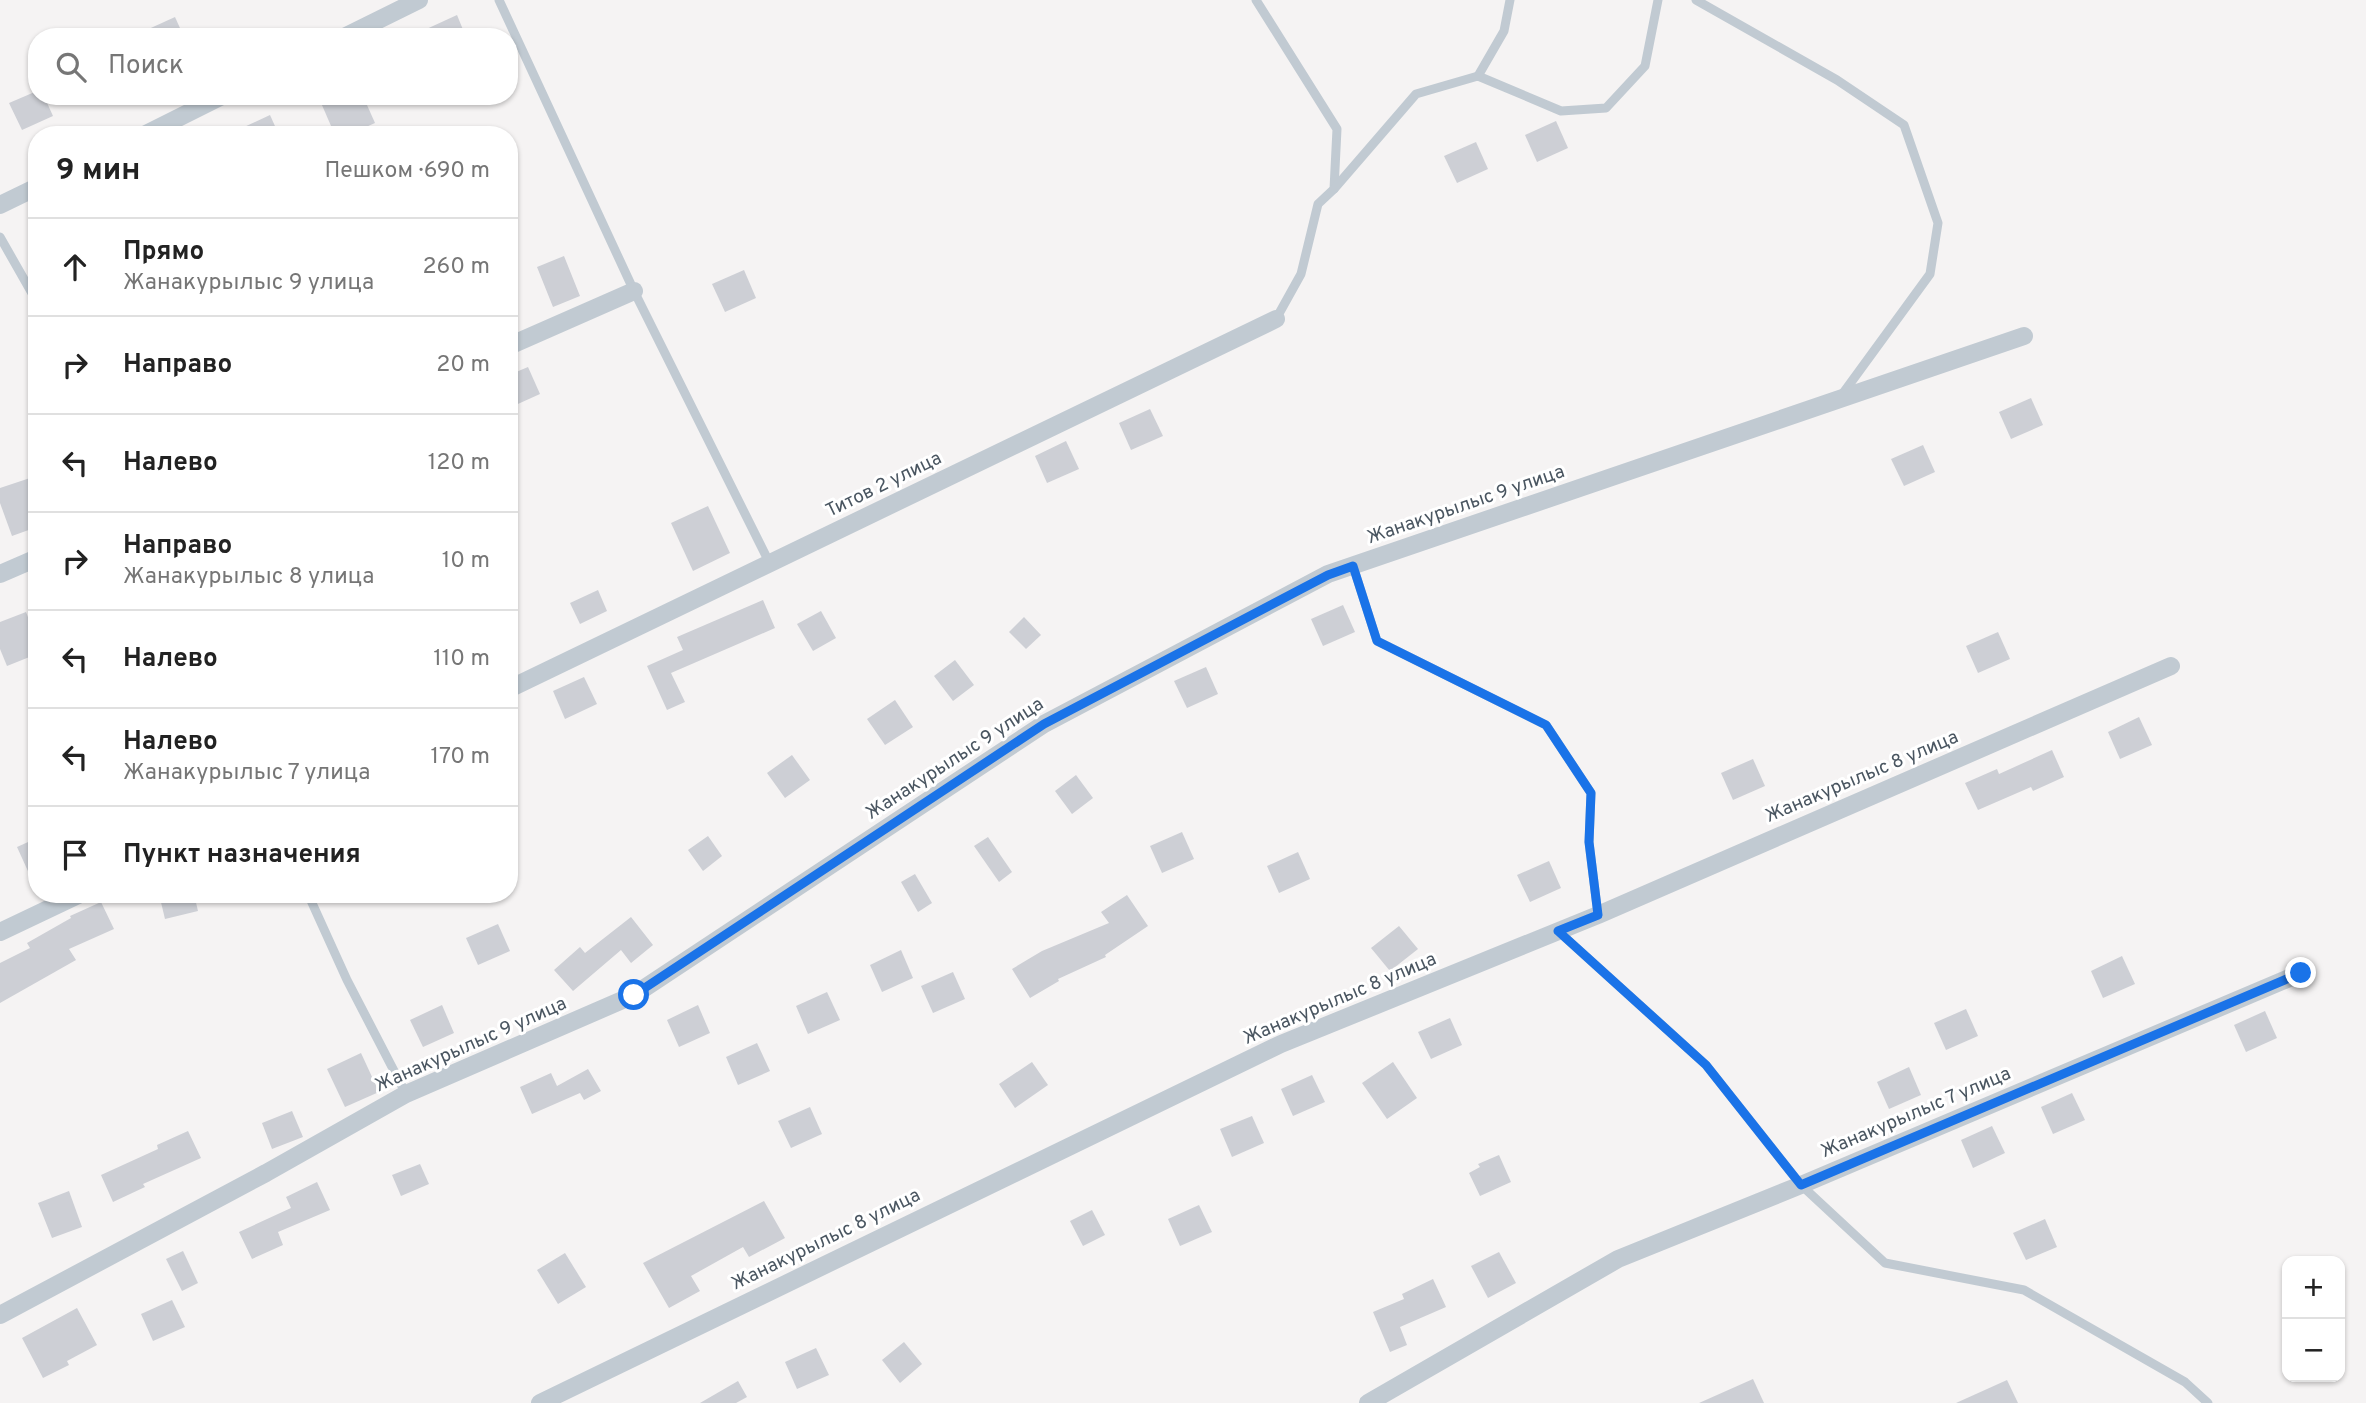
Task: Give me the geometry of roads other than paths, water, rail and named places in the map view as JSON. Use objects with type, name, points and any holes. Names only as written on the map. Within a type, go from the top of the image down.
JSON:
[{"type":"street","points":[[362,28],[419,0]]},
{"type":"street","points":[[162,126],[204,105]]},
{"type":"street","points":[[0,205],[28,191]]},
{"type":"street","points":[[518,342],[634,291]]},
{"type":"street","name":"Титов 2 улица","points":[[518,685],[1276,319]]},
{"type":"street","name":"Жанакурылыс 9 улица","points":[[0,1315],[266,1174],[407,1094],[634,995],[1044,724],[1328,575],[2024,336]]},
{"type":"street","points":[[0,574],[28,562]]},
{"type":"street","name":"Жанакурылыс 8 улица","points":[[540,1403],[1282,1044],[1598,915],[2171,666]]},
{"type":"street","points":[[0,932],[61,903]]},
{"type":"street","name":"Жанакурылыс 7 улица","points":[[1368,1403],[1618,1259],[1801,1185],[2301,973]]},
{"type":"lane","points":[[499,0],[512,28]]},
{"type":"lane","points":[[1256,0],[1336,129],[1334,189]]},
{"type":"lane","points":[[1478,76],[1504,31],[1510,0]]},
{"type":"lane","points":[[1276,319],[1301,274],[1318,204],[1416,94],[1478,76],[1561,111],[1606,108],[1645,66],[1658,0]]},
{"type":"lane","points":[[1696,0],[1837,80],[1904,125],[1938,223],[1930,274],[1838,400]]},
{"type":"lane","points":[[518,41],[634,291],[770,564]]},
{"type":"lane","points":[[0,237],[28,286]]},
{"type":"lane","points":[[1353,566],[1377,641],[1546,725],[1591,793],[1589,842],[1598,915]]},
{"type":"lane","points":[[313,903],[347,981],[407,1094]]},
{"type":"lane","points":[[1558,931],[1706,1065],[1801,1185],[1885,1263],[2024,1290],[2185,1382],[2208,1403]]}]
